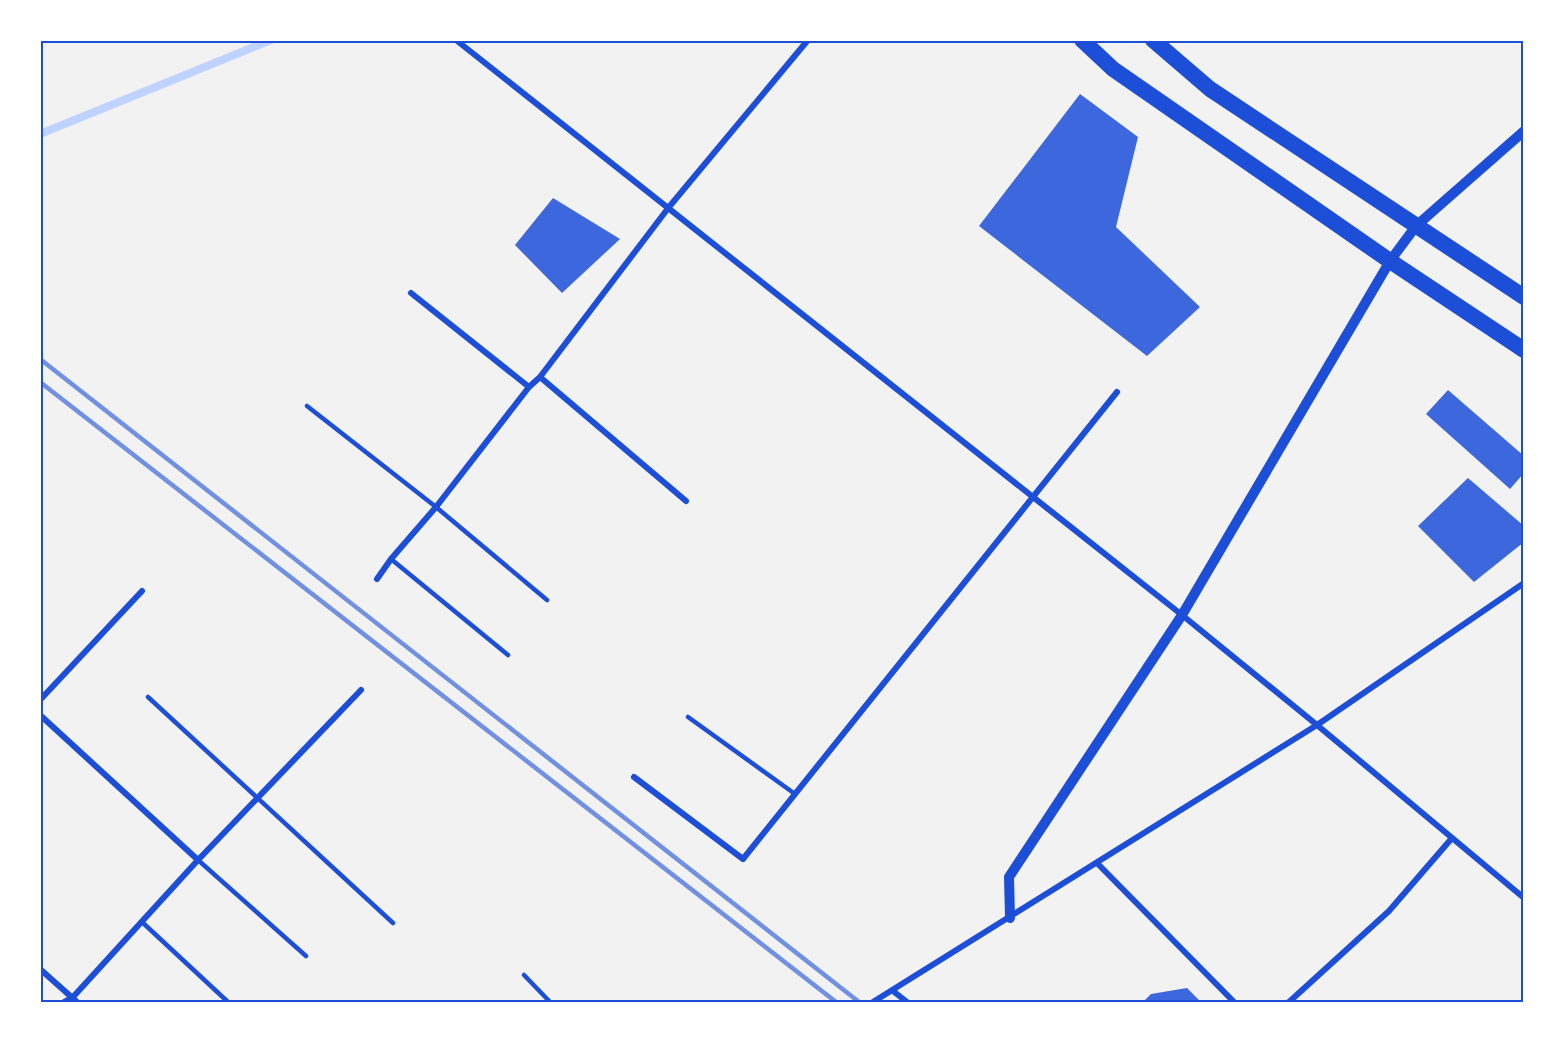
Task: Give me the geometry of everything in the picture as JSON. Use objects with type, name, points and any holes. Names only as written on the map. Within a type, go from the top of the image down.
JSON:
[{"type":"highway","points":[[1082,40],[1113,69],[1390,261],[1524,350]]},
{"type":"highway","points":[[1153,40],[1210,89],[1524,297]]},
{"type":"street","points":[[456,40],[1182,615],[1524,898]]},
{"type":"street","points":[[377,579],[390,559],[436,507],[529,387],[540,377],[669,207],[808,40]]},
{"type":"street","points":[[1010,918],[1010,877],[1182,615],[1390,261],[1416,226],[1524,131]]},
{"type":"street","points":[[411,292],[529,387]]},
{"type":"street","points":[[540,377],[686,501]]},
{"type":"street","points":[[634,777],[744,859],[1117,392]]},
{"type":"street","points":[[873,1002],[893,992],[1317,725],[1524,583]]},
{"type":"street","points":[[40,700],[142,591]]},
{"type":"street","points":[[64,1002],[75,1000],[198,860],[361,690]]},
{"type":"street","points":[[40,715],[198,860]]},
{"type":"street","points":[[1289,1002],[1389,911],[1452,838]]},
{"type":"street","points":[[1097,863],[1234,1002]]},
{"type":"street","points":[[40,969],[75,1000]]},
{"type":"street","points":[[893,992],[907,1002]]},
{"type":"lane","points":[[306,406],[436,507],[547,600]]},
{"type":"lane","points":[[390,559],[508,656]]},
{"type":"lane","points":[[148,697],[257,800],[393,923]]},
{"type":"lane","points":[[688,717],[795,794]]},
{"type":"lane","points":[[198,860],[306,956]]},
{"type":"lane","points":[[142,922],[228,1002]]},
{"type":"lane","points":[[524,975],[550,1002]]},
{"type":"building","points":[[1080,94],[1138,137],[1116,227],[1200,307],[1147,356],[979,226]]},
{"type":"building","points":[[553,198],[620,239],[562,293],[515,245]]},
{"type":"building","points":[[1448,390],[1524,456],[1524,473],[1510,489],[1426,414]]},
{"type":"building","points":[[1468,478],[1524,526],[1524,542],[1474,582],[1418,526]]},
{"type":"building","points":[[1187,988],[1201,1002],[1143,1002],[1151,994]]},
{"type":"waterway","points":[[40,134],[271,40]]},
{"type":"railway","points":[[40,359],[859,1002]]},
{"type":"railway","points":[[40,382],[836,1002]]}]
